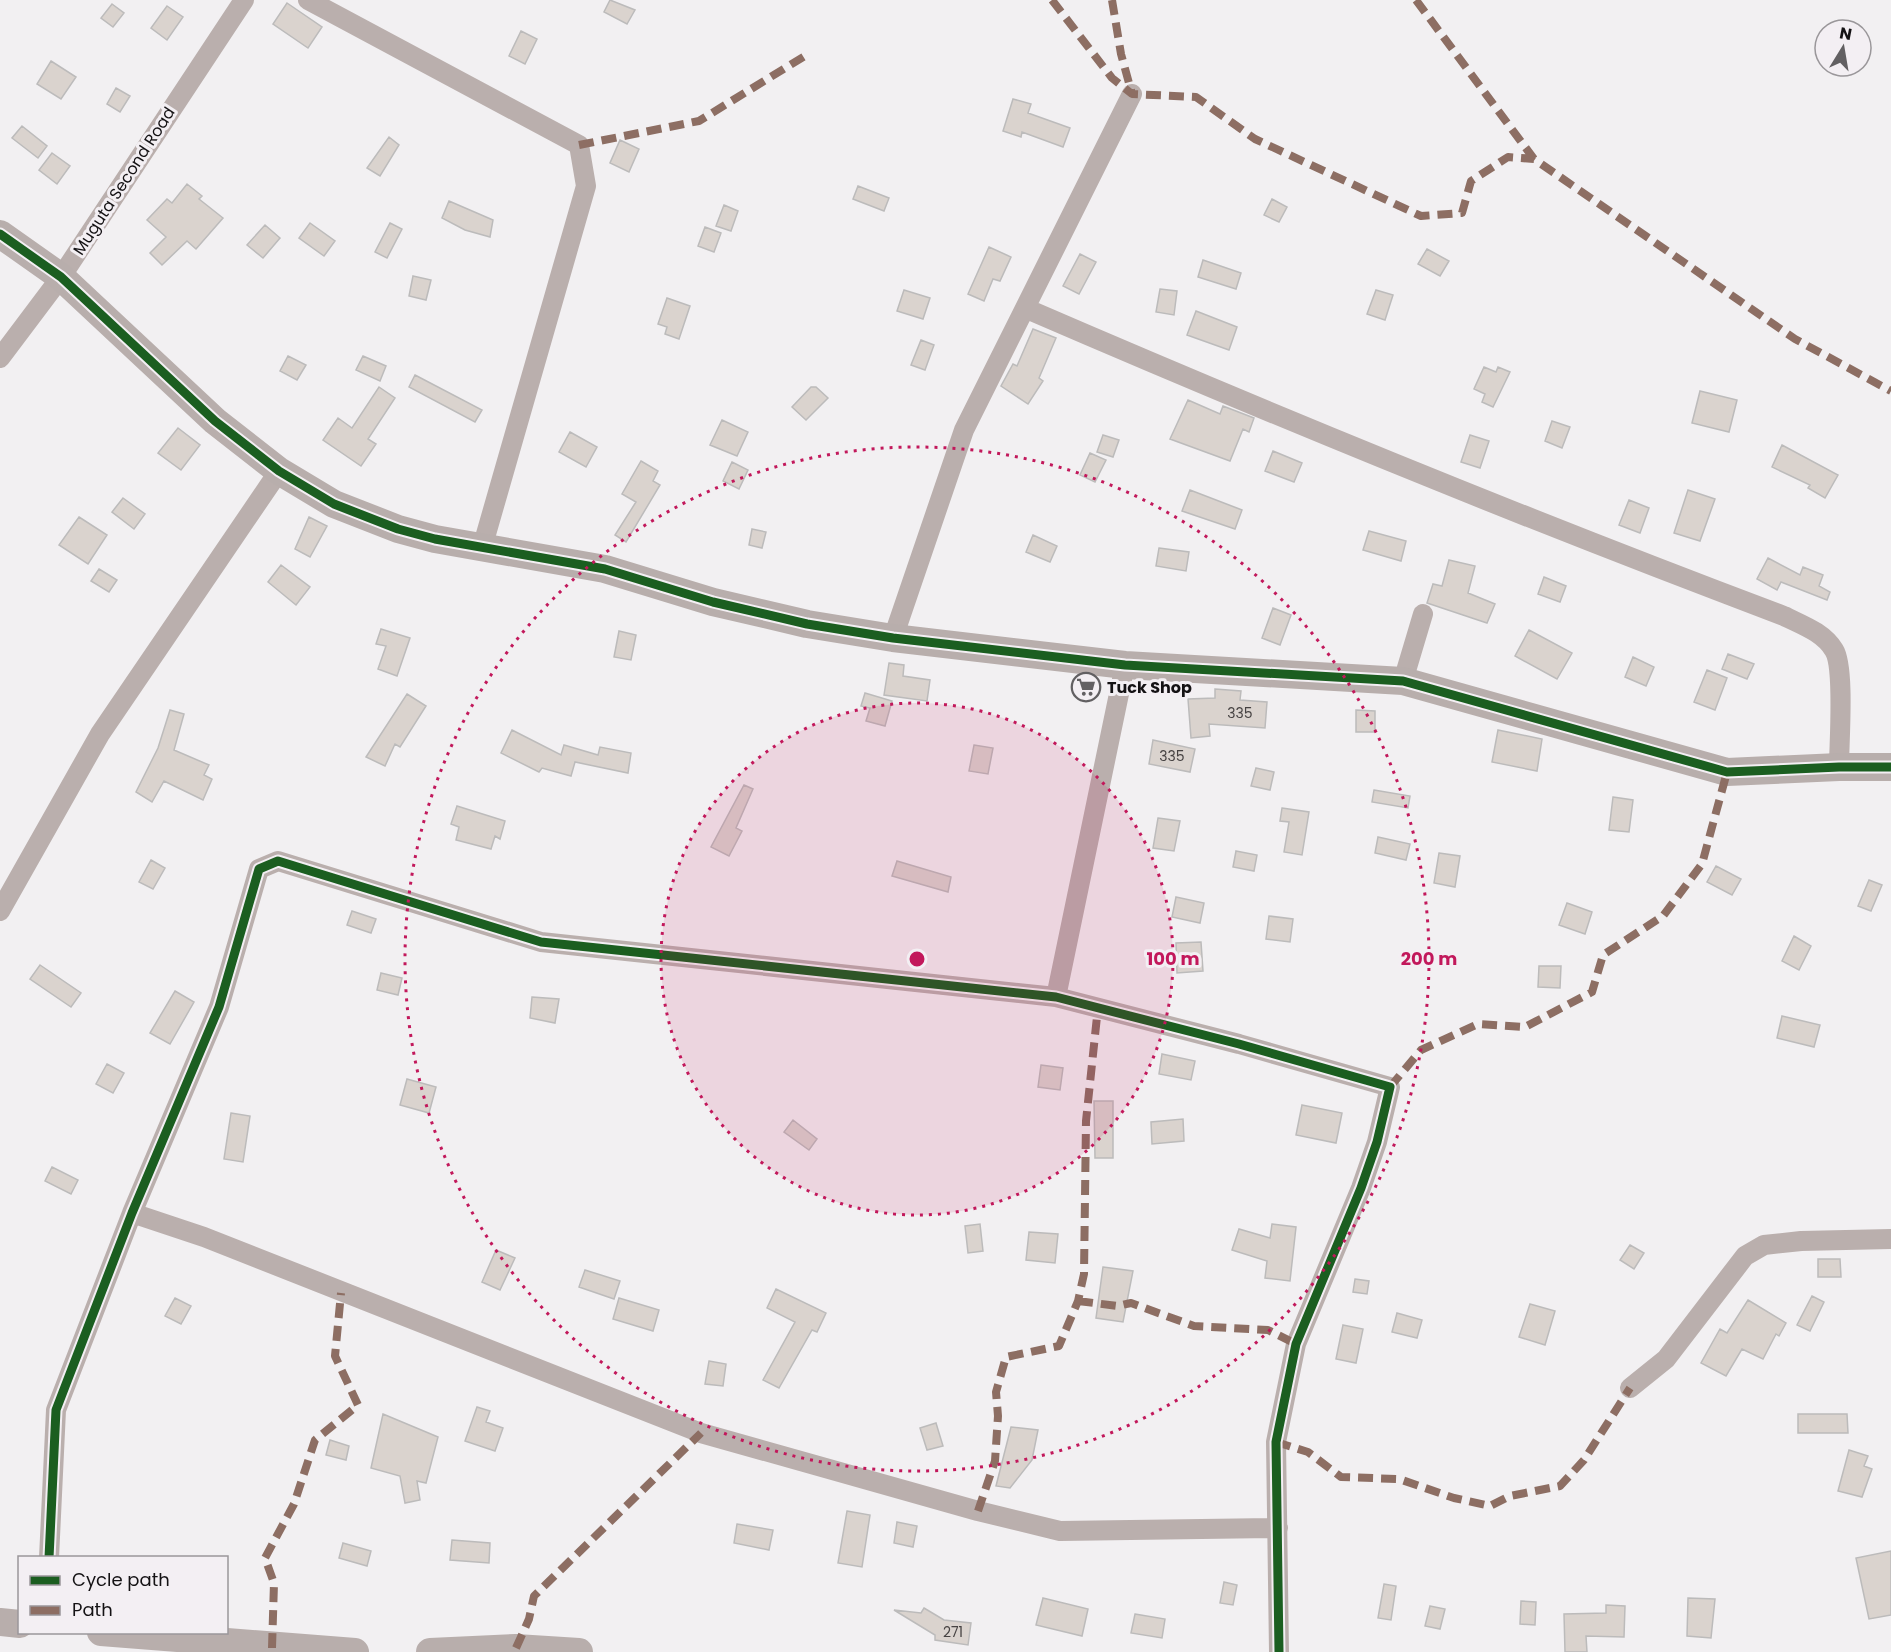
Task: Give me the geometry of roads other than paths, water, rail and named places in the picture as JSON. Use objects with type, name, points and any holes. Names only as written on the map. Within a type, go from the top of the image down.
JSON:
[{"type":"street","name":"Muguta Second Road","points":[[0,358],[61,277],[244,0]]},
{"type":"street","points":[[308,0],[579,145],[586,186],[482,548]]},
{"type":"street","points":[[893,638],[964,430],[1027,309],[1131,94]]},
{"type":"street","points":[[0,234],[61,277],[215,422],[279,471],[334,504],[368,519],[435,539],[605,569],[713,602],[807,624],[893,638],[1125,665],[1403,681],[1727,772],[1839,766],[1891,767]]},
{"type":"street","points":[[1027,309],[1261,410],[1487,502],[1784,616],[1819,634],[1835,651],[1839,685],[1839,766]]},
{"type":"street","points":[[0,911],[100,734],[279,471]]},
{"type":"street","points":[[1403,681],[1423,614]]},
{"type":"street","points":[[1056,997],[1125,665]]},
{"type":"street","points":[[49,1556],[56,1410],[132,1213],[219,1007],[259,869],[278,861],[541,942],[1056,997],[1239,1044],[1390,1087],[1377,1142],[1296,1344],[1276,1442],[1279,1652]]},
{"type":"street","points":[[132,1213],[204,1237],[700,1433],[967,1508],[1060,1531],[1278,1528]]},
{"type":"street","points":[[1630,1388],[1666,1359],[1745,1256],[1764,1245],[1801,1241],[1891,1239]]},
{"type":"street","points":[[0,1622],[18,1624]]},
{"type":"street","points":[[126,1634],[355,1652]]},
{"type":"street","points":[[430,1652],[516,1648],[579,1652]]},
{"type":"place","name":"Tuck Shop","points":[[1086,687]]}]
